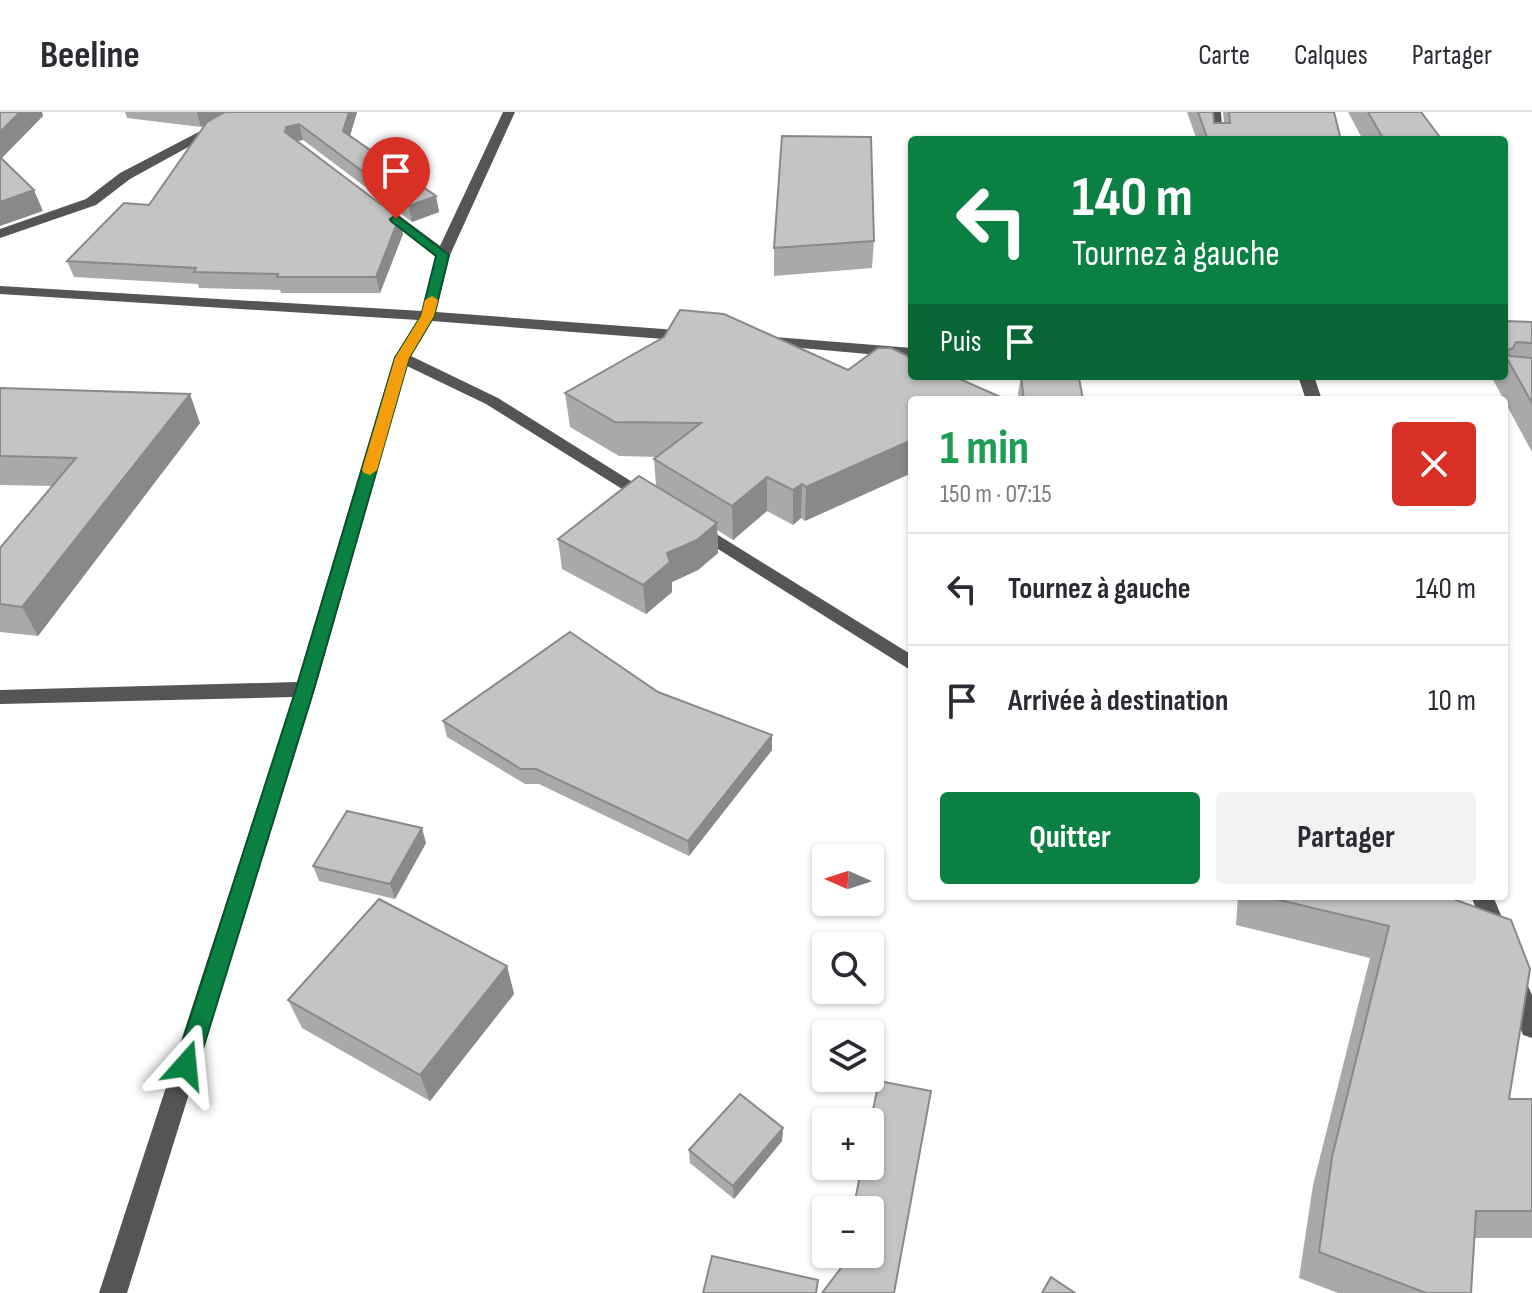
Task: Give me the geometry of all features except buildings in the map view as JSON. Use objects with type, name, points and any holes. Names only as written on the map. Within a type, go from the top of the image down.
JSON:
[{"type":"street","points":[[0,234],[91,202],[125,176],[246,112]]},
{"type":"street","points":[[113,1293],[305,689],[402,358],[428,316],[443,255],[509,112]]},
{"type":"street","points":[[1215,112],[1217,136]]},
{"type":"street","points":[[373,203],[443,255]]},
{"type":"street","points":[[0,290],[709,337]]},
{"type":"street","points":[[740,340],[908,353]]},
{"type":"street","points":[[402,358],[492,401],[908,661]]},
{"type":"street","points":[[0,697],[305,689]]},
{"type":"street","points":[[1480,900],[1532,1027]]},
{"type":"slow traffic","points":[[370,470],[402,358],[428,316],[432,300]]},
{"type":"route","points":[[186,1065],[305,689],[402,358],[428,316],[443,255],[396,219]]}]
